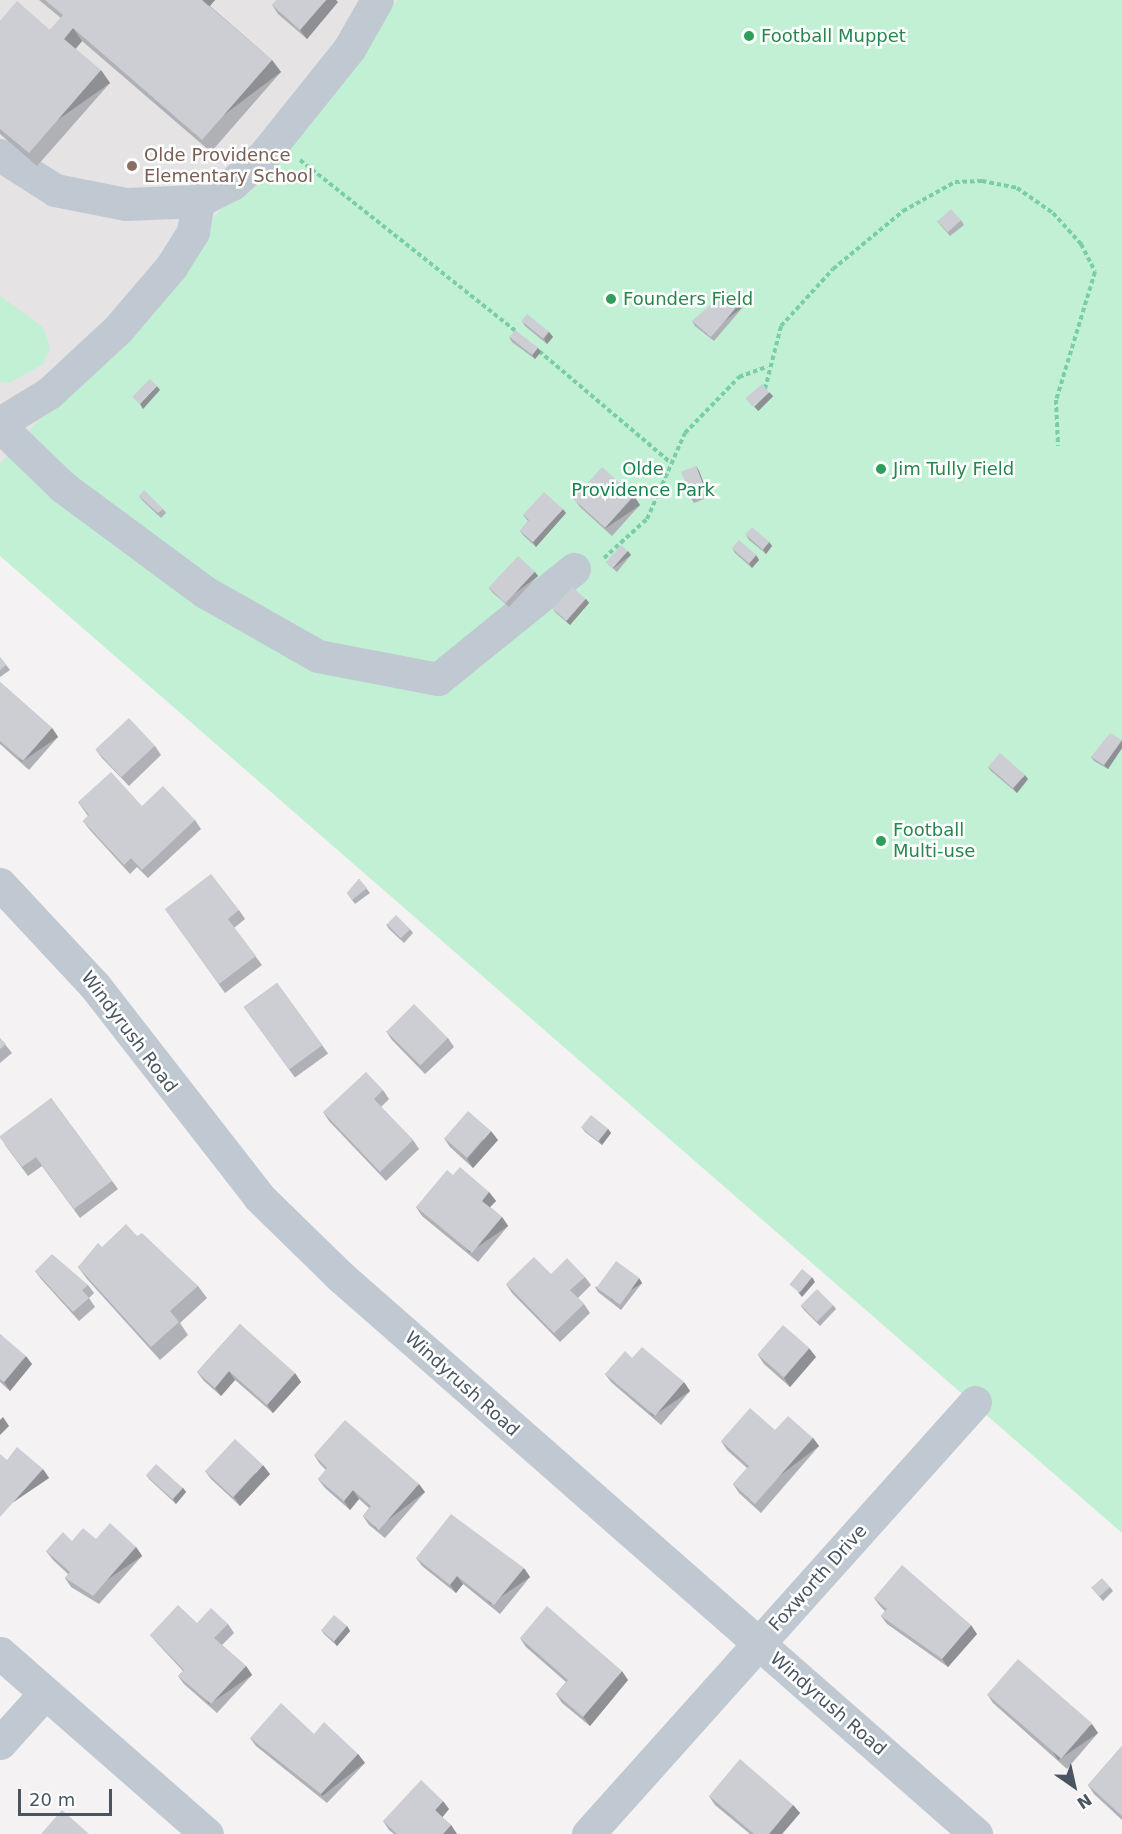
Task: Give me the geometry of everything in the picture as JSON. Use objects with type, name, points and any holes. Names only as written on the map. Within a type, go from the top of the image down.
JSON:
[{"type":"street","points":[[0,155],[55,190],[126,204],[198,201],[232,184],[277,139],[349,49],[377,0]]},
{"type":"street","points":[[198,201],[193,232],[171,267],[118,329],[50,393],[0,425],[63,487],[205,592],[318,656],[438,679],[574,569]]},
{"type":"street","name":"Windyrush Road","points":[[0,884],[95,986],[259,1197],[457,1382],[976,1834]]},
{"type":"street","name":"Foxworth Drive","points":[[588,1834],[975,1402]]},
{"type":"street","points":[[0,1653],[207,1834]]},
{"type":"street","points":[[0,1743],[45,1693]]},
{"type":"path","points":[[277,139],[519,334]]},
{"type":"path","points":[[765,389],[767,367],[781,326],[833,269],[903,211],[955,182],[1017,188],[1053,213],[1081,244],[1095,272],[1056,400],[1058,446]]},
{"type":"path","points":[[528,342],[671,463]]},
{"type":"path","points":[[574,569],[606,557],[647,519],[685,433],[739,377],[767,367]]},
{"type":"shaded area","name":"Olde Providence Elementary School","points":[[0,0],[397,0],[376,31],[0,467]]},
{"type":"green space","name":"Olde Providence Park","points":[[397,0],[1122,0],[1122,1533],[0,556],[0,464],[376,31]]},
{"type":"green space","points":[[0,296],[43,327],[50,348],[43,364],[9,383],[0,382]]},
{"type":"building","name":"Olde Providence Elementary School","points":[[45,0],[202,0],[272,60],[202,140],[73,28],[64,39],[101,70],[29,153],[0,129],[0,21],[17,1],[50,30],[63,15]]},
{"type":"building","points":[[276,0],[326,0],[300,30],[272,5]]},
{"type":"building","points":[[951,209],[961,220],[948,232],[938,221]]},
{"type":"building","points":[[726,291],[740,303],[711,337],[692,321]]},
{"type":"building","points":[[527,314],[549,332],[543,339],[521,321]]},
{"type":"building","points":[[515,330],[538,348],[532,355],[509,337]]},
{"type":"building","points":[[150,379],[157,386],[139,404],[132,397]]},
{"type":"building","points":[[762,384],[769,392],[753,407],[745,398]]},
{"type":"building","points":[[696,466],[706,492],[691,498],[681,472]]},
{"type":"building","points":[[602,467],[634,496],[605,528],[573,499]]},
{"type":"building","points":[[144,490],[163,509],[158,513],[139,496]]},
{"type":"building","points":[[544,492],[563,509],[533,542],[520,531],[529,520],[523,515]]},
{"type":"building","points":[[752,527],[769,542],[763,550],[745,535]]},
{"type":"building","points":[[739,540],[756,555],[749,563],[732,548]]},
{"type":"building","points":[[621,545],[628,551],[613,568],[606,562]]},
{"type":"building","points":[[518,556],[535,572],[505,603],[489,587]]},
{"type":"building","points":[[572,587],[586,599],[567,621],[553,609]]},
{"type":"building","points":[[0,657],[6,665],[0,670]]},
{"type":"building","points":[[0,682],[52,728],[23,761],[0,741]]},
{"type":"building","points":[[129,718],[155,746],[121,777],[95,749]]},
{"type":"building","points":[[1110,733],[1122,740],[1104,765],[1091,757]]},
{"type":"building","points":[[1000,753],[1025,775],[1013,788],[988,767]]},
{"type":"building","points":[[111,772],[142,806],[163,786],[195,820],[142,870],[131,858],[124,865],[83,821],[89,815],[78,802]]},
{"type":"building","points":[[211,874],[239,910],[228,919],[256,956],[219,984],[165,909]]},
{"type":"building","points":[[359,879],[367,888],[352,900],[347,893]]},
{"type":"building","points":[[396,915],[410,929],[401,938],[387,924]]},
{"type":"building","points":[[277,983],[322,1045],[289,1069],[244,1007]]},
{"type":"building","points":[[414,1004],[448,1038],[420,1066],[386,1032]]},
{"type":"building","points":[[0,1038],[6,1044],[0,1049]]},
{"type":"building","points":[[366,1072],[383,1090],[374,1099],[413,1140],[380,1172],[323,1112]]},
{"type":"building","points":[[51,1098],[112,1181],[74,1209],[36,1157],[22,1167],[0,1138]]},
{"type":"building","points":[[468,1111],[491,1131],[467,1158],[444,1138]]},
{"type":"building","points":[[591,1115],[608,1129],[598,1141],[581,1127]]},
{"type":"building","points":[[460,1167],[489,1192],[482,1201],[502,1217],[472,1253],[416,1207],[447,1170],[453,1175]]},
{"type":"building","points":[[126,1224],[137,1236],[142,1233],[198,1286],[170,1311],[179,1322],[151,1347],[78,1267],[98,1243],[102,1247]]},
{"type":"building","points":[[52,1254],[88,1285],[82,1290],[89,1298],[73,1312],[35,1271]]},
{"type":"building","points":[[534,1257],[551,1274],[567,1258],[585,1277],[570,1290],[584,1304],[554,1333],[506,1284]]},
{"type":"building","points":[[616,1261],[639,1278],[620,1305],[597,1288]]},
{"type":"building","points":[[802,1269],[812,1277],[800,1293],[789,1285]]},
{"type":"building","points":[[817,1289],[833,1305],[817,1322],[801,1305]]},
{"type":"building","points":[[240,1324],[295,1373],[267,1405],[229,1371],[215,1388],[197,1372]]},
{"type":"building","points":[[783,1325],[809,1348],[784,1377],[757,1354]]},
{"type":"building","points":[[0,1334],[26,1356],[4,1382],[0,1379]]},
{"type":"building","points":[[642,1347],[684,1382],[655,1416],[605,1374],[625,1351],[632,1358]]},
{"type":"building","points":[[750,1408],[775,1430],[788,1416],[813,1438],[755,1504],[733,1484],[749,1466],[721,1441]]},
{"type":"building","points":[[345,1420],[419,1484],[379,1530],[363,1516],[371,1506],[353,1490],[344,1501],[318,1479],[327,1468],[314,1455]]},
{"type":"building","points":[[235,1439],[263,1465],[233,1497],[205,1471]]},
{"type":"building","points":[[17,1447],[43,1469],[0,1517],[0,1454],[7,1460]]},
{"type":"building","points":[[156,1464],[183,1488],[173,1499],[146,1475]]},
{"type":"building","points":[[451,1514],[524,1568],[494,1605],[457,1576],[450,1585],[416,1558]]},
{"type":"building","points":[[110,1523],[136,1547],[93,1596],[65,1578],[70,1572],[46,1551],[63,1532],[72,1541],[83,1528],[96,1539]]},
{"type":"building","points":[[902,1565],[971,1625],[942,1659],[881,1616],[887,1609],[874,1598]]},
{"type":"building","points":[[1102,1578],[1110,1587],[1100,1596],[1092,1587]]},
{"type":"building","points":[[178,1605],[197,1623],[211,1608],[228,1624],[214,1638],[246,1666],[211,1704],[178,1676],[184,1670],[150,1635]]},
{"type":"building","points":[[547,1606],[622,1671],[583,1717],[556,1694],[568,1680],[520,1638]]},
{"type":"building","points":[[334,1615],[347,1626],[334,1641],[321,1630]]},
{"type":"building","points":[[1018,1659],[1092,1723],[1061,1759],[987,1694]]},
{"type":"building","points":[[281,1703],[314,1734],[324,1722],[358,1754],[321,1794],[250,1738]]},
{"type":"building","points":[[1122,1746],[1122,1816],[1088,1785]]},
{"type":"building","points":[[740,1759],[793,1805],[769,1834],[754,1834],[709,1796]]},
{"type":"building","points":[[421,1780],[443,1801],[435,1810],[451,1825],[443,1834],[397,1834],[383,1821]]},
{"type":"building","points":[[62,1810],[89,1834],[41,1834]]},
{"type":"place","name":"Football Muppet","points":[[749,36]]},
{"type":"place","name":"Olde Providence Elementary School","points":[[132,166]]},
{"type":"place","name":"Founders Field","points":[[611,299]]},
{"type":"place","name":"Jim Tully Field","points":[[881,469]]},
{"type":"place","name":"Football Multi-use","points":[[881,841]]}]
